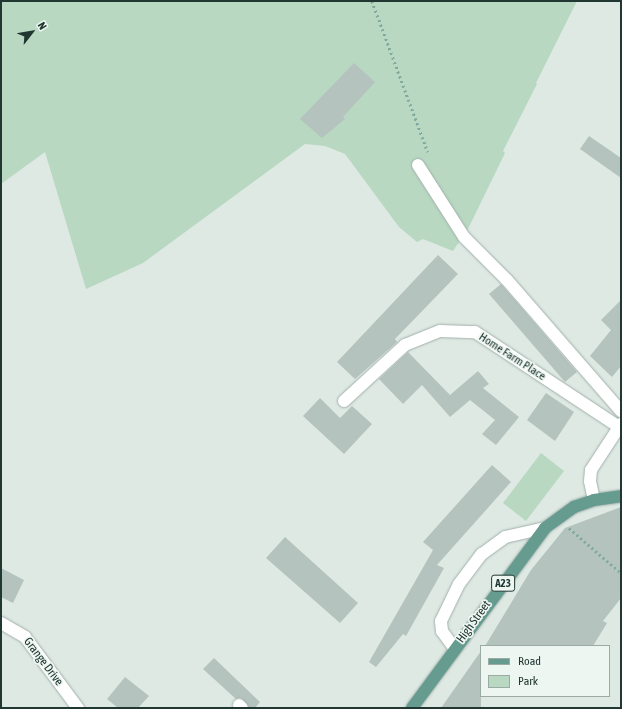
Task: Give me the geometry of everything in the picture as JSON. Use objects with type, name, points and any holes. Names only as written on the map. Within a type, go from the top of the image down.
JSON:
[{"type":"main road","name":"High Street","points":[[412,708],[545,528],[556,518],[574,507],[594,500],[621,496]]},
{"type":"street","points":[[418,166],[464,237],[507,280],[621,411]]},
{"type":"street","name":"Home Farm Place","points":[[344,401],[405,345],[440,331],[475,332],[620,426]]},
{"type":"street","points":[[594,500],[590,481],[591,470],[620,426]]},
{"type":"street","points":[[455,648],[442,631],[440,621],[459,584],[482,554],[506,536],[545,528]]},
{"type":"street","name":"Grange Drive","points":[[1,624],[25,637],[78,708]]},
{"type":"path","points":[[372,1],[429,156]]},
{"type":"path","points":[[556,518],[621,573]]},
{"type":"green space","points":[[1,1],[577,1],[503,151],[505,153],[469,227],[453,251],[423,239],[417,242],[399,227],[345,154],[325,146],[305,144],[143,263],[86,289],[45,152],[1,184]]},
{"type":"green space","points":[[541,453],[564,471],[526,521],[503,503]]},
{"type":"building","points":[[354,63],[375,82],[343,117],[345,119],[322,138],[300,119]]},
{"type":"building","points":[[589,136],[621,158],[621,178],[580,149]]},
{"type":"building","points":[[438,255],[458,274],[395,339],[397,342],[355,379],[337,362]]},
{"type":"building","points":[[501,284],[577,372],[565,382],[489,294]]},
{"type":"building","points":[[621,300],[621,366],[612,377],[590,356],[611,330],[601,320]]},
{"type":"building","points":[[408,352],[450,395],[478,371],[489,384],[483,388],[519,417],[496,445],[482,434],[495,420],[470,400],[450,417],[422,385],[403,404],[379,379]]},
{"type":"building","points":[[546,393],[574,412],[555,441],[527,420]]},
{"type":"building","points":[[320,398],[340,418],[352,406],[372,424],[344,454],[303,416]]},
{"type":"building","points":[[492,465],[511,482],[437,565],[444,568],[406,636],[403,634],[376,667],[369,662],[433,550],[423,542]]},
{"type":"building","points":[[621,507],[621,598],[603,621],[607,623],[594,645],[486,645],[531,570],[565,528]]},
{"type":"building","points":[[285,537],[358,603],[340,623],[266,558]]},
{"type":"building","points":[[1,568],[24,580],[13,603],[1,597]]},
{"type":"building","points":[[480,652],[481,708],[441,708]]},
{"type":"building","points":[[214,658],[260,702],[255,708],[249,708],[241,698],[236,699],[203,669]]},
{"type":"building","points":[[125,677],[149,696],[138,708],[118,708],[107,699]]}]
